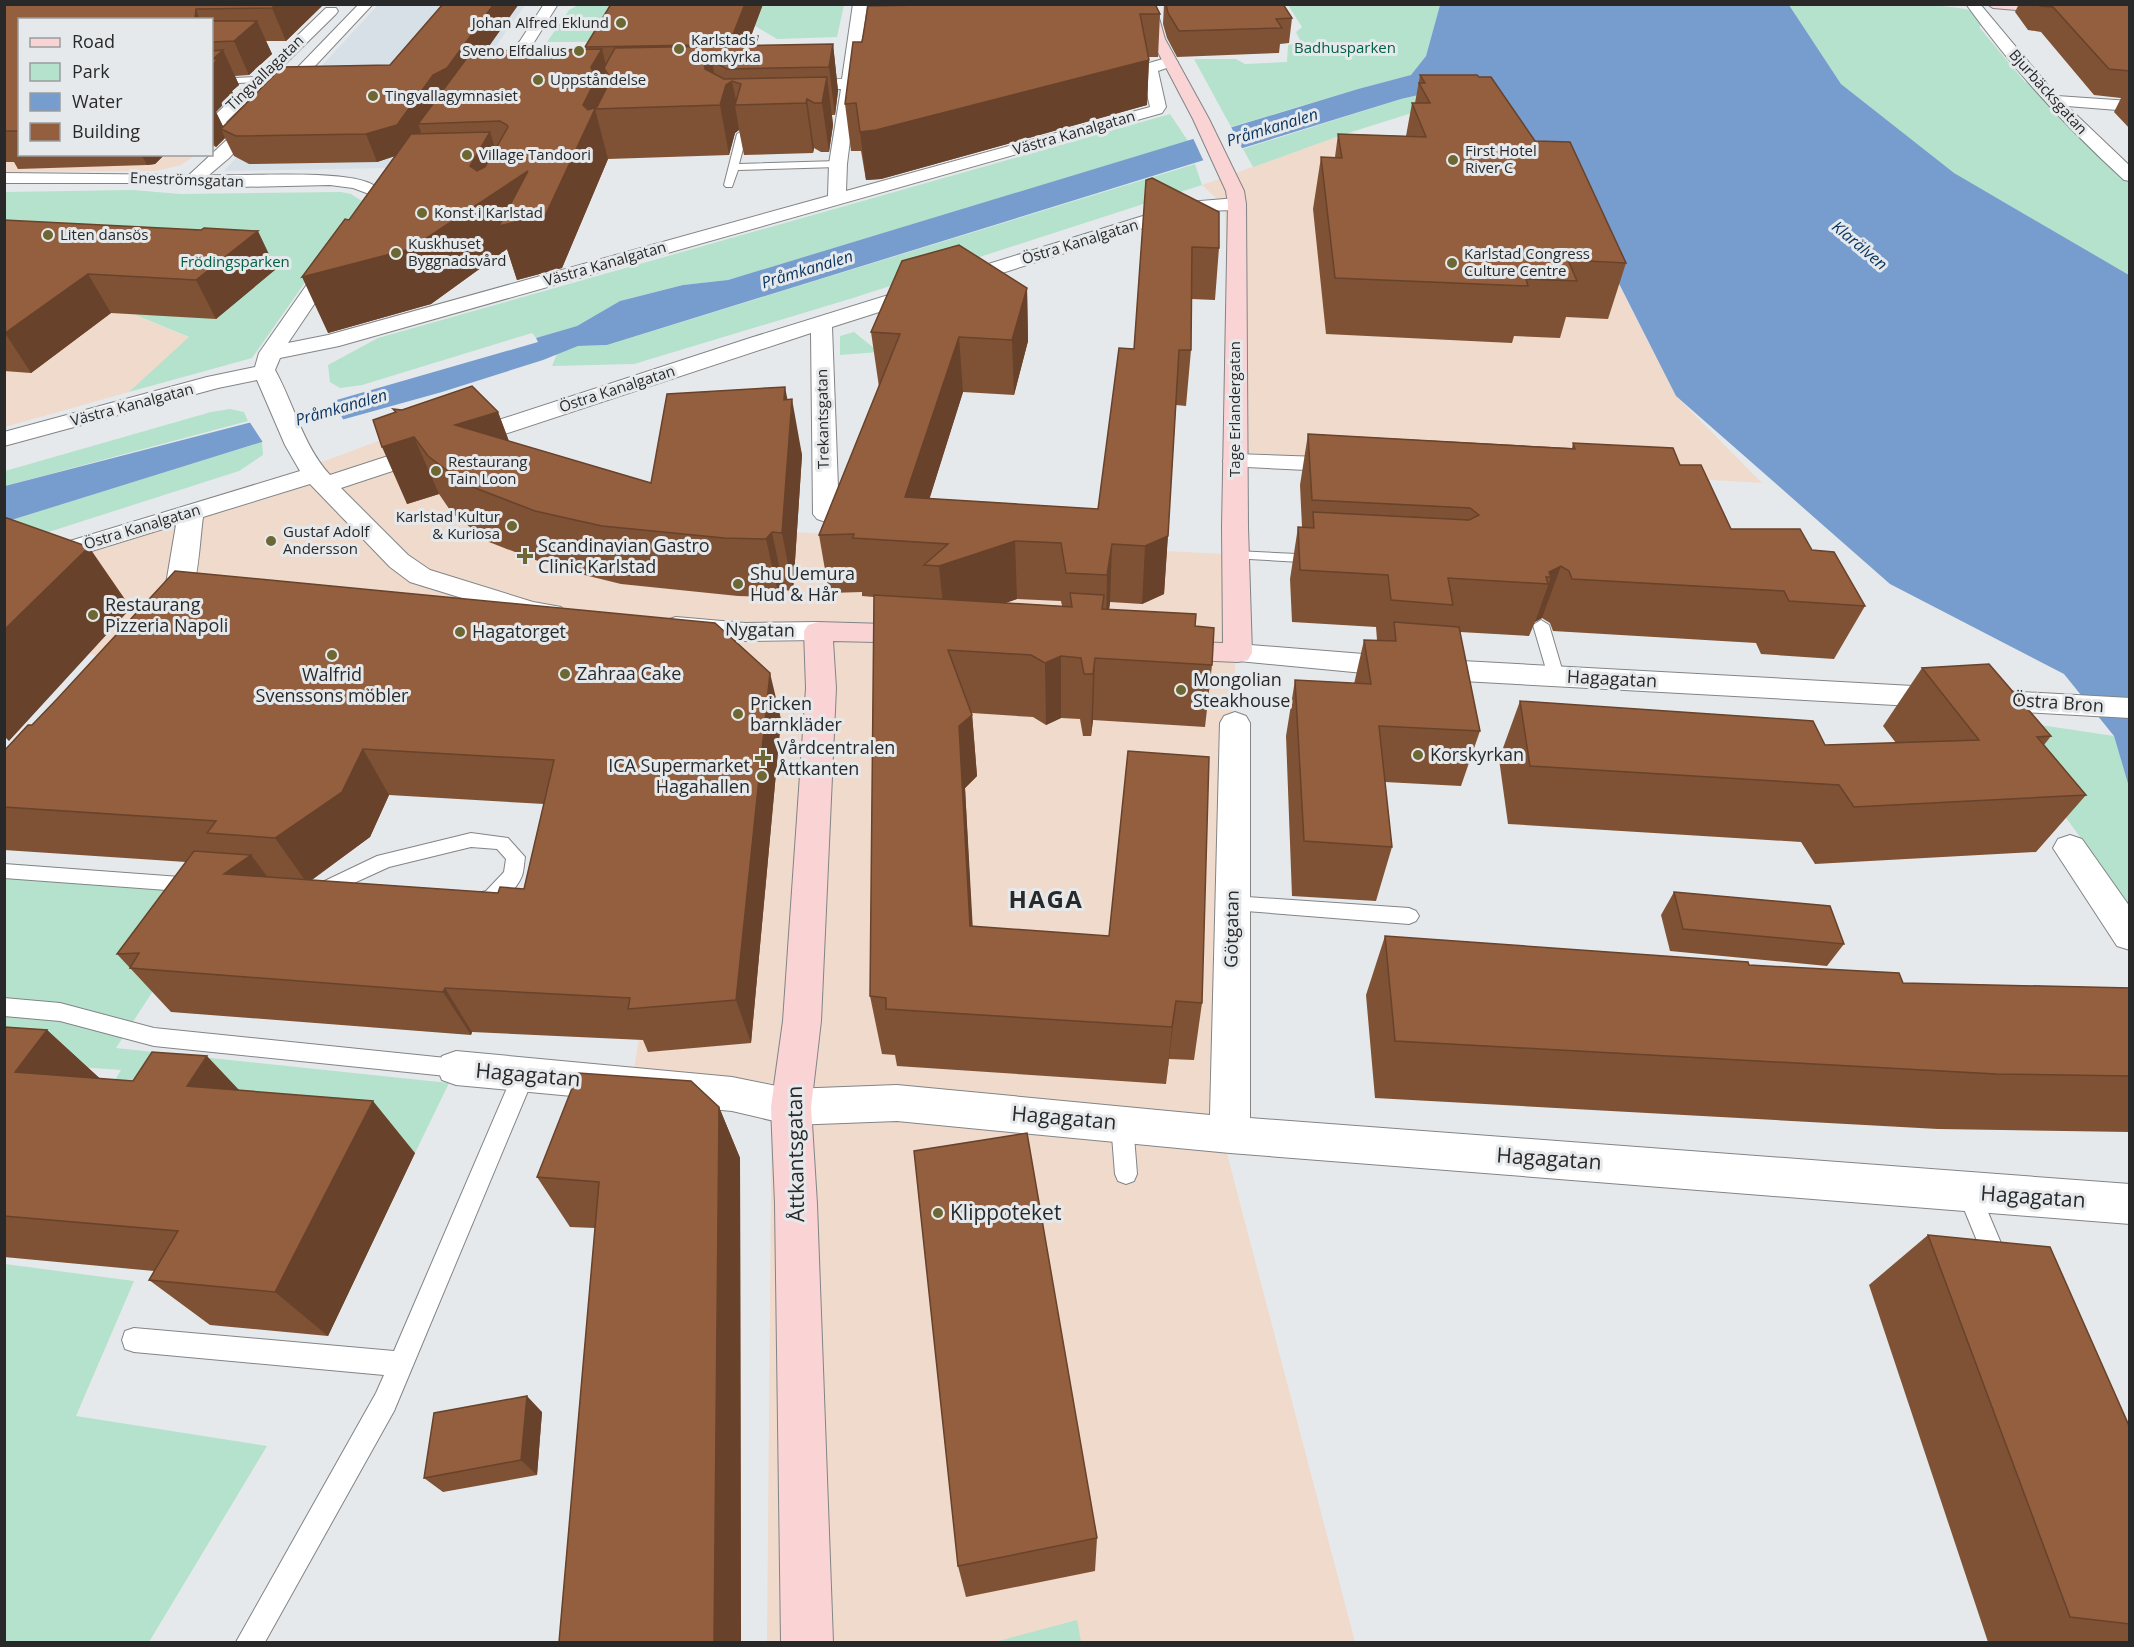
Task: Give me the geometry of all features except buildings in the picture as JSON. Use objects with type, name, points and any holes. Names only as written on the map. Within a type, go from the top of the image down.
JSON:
[{"type":"street","name":"Tingvallagatan","points":[[245,131],[223,129],[219,126],[218,121],[337,4]]},
{"type":"street","name":"Tingvallagatan","points":[[194,180],[245,131],[367,4]]},
{"type":"street","points":[[500,90],[478,91],[526,44],[551,4]]},
{"type":"street","points":[[837,199],[838,120],[861,43],[860,4]]},
{"type":"street","name":"Tage Erlandergatan","points":[[1148,4],[1152,39],[1170,62],[1201,119],[1235,191],[1237,204],[1235,461],[1238,653]]},
{"type":"street","name":"Bjurbäcksgatan","points":[[1972,4],[2053,100],[2106,155],[2130,176]]},
{"type":"street","points":[[1993,4],[2130,16]]},
{"type":"street","points":[[272,47],[293,47]]},
{"type":"street","name":"Västra Kanalgatan","points":[[4,439],[215,382],[331,341],[1156,110],[1158,107],[1150,71],[1160,63],[1170,62]]},
{"type":"street","points":[[777,86],[848,84]]},
{"type":"street","points":[[2053,100],[2130,106]]},
{"type":"street","name":"Eneströmsgatan","points":[[4,178],[237,182],[330,180],[357,183],[375,193]]},
{"type":"street","name":"Östra Kanalgatan","points":[[4,570],[191,512],[368,470],[758,343],[1195,206],[1237,204]]},
{"type":"street","points":[[348,240],[267,362],[275,400],[297,445],[319,480],[399,561],[420,576],[530,610],[572,616]]},
{"type":"street","name":"Trekantsgatan","points":[[821,324],[825,514]]},
{"type":"street","points":[[1235,461],[1377,466]]},
{"type":"street","points":[[147,626],[178,592],[191,512]]},
{"type":"street","name":"Nygatan","points":[[648,624],[745,632],[885,632],[945,635]]},
{"type":"street","name":"Åttkantsgatan","points":[[807,1642],[796,1204],[791,1107],[802,1021],[821,688],[818,632]]},
{"type":"street","points":[[1146,648],[1238,653]]},
{"type":"street","name":"Hagagatan","points":[[1238,653],[1556,676],[1986,699]]},
{"type":"street","name":"Östra Bron","points":[[1986,699],[2130,708]]},
{"type":"street","name":"Götgatan","points":[[1230,1135],[1235,723]]},
{"type":"street","points":[[2070,848],[2130,936]]},
{"type":"street","name":"Hagagatan","points":[[456,1068],[732,1094],[791,1107],[897,1103],[1230,1135],[1968,1192],[2126,1211]]},
{"type":"lane","points":[[213,82],[258,80]]},
{"type":"lane","points":[[729,184],[742,134]]},
{"type":"lane","points":[[733,166],[838,164]]},
{"type":"lane","points":[[1236,555],[1328,560]]},
{"type":"lane","points":[[1541,625],[1556,676]]},
{"type":"lane","points":[[348,896],[310,893],[384,861],[471,840],[502,843],[516,857],[513,875],[491,898],[455,903]]},
{"type":"lane","points":[[4,871],[217,887]]},
{"type":"lane","points":[[1233,903],[1409,915]]},
{"type":"lane","name":"Hagagatan","points":[[4,1007],[60,1011],[154,1037],[456,1068]]},
{"type":"lane","points":[[250,1642],[385,1402],[524,1074]]},
{"type":"lane","points":[[1122,1123],[1126,1174]]},
{"type":"lane","points":[[1968,1192],[2004,1280]]},
{"type":"lane","points":[[134,1340],[401,1364]]},
{"type":"shaded area","name":"Tingvallagymnasiet","points":[[378,5],[525,5],[467,87],[438,105],[390,168],[224,171]]},
{"type":"shaded area","points":[[5,126],[18,150],[18,156],[194,156],[181,165],[156,171],[5,172]]},
{"type":"shaded area","points":[[1342,135],[1571,191],[1676,396],[1762,483],[1232,452],[1225,206],[1202,185]]},
{"type":"shaded area","points":[[4,255],[149,303],[136,315],[190,338],[129,392],[5,427]]},
{"type":"shaded area","points":[[470,407],[564,498],[673,526],[1225,554],[1236,656],[1209,1085],[1355,1642],[767,1642],[772,1083],[634,1070],[687,726],[137,671],[5,622],[5,580]]},
{"type":"green space","points":[[580,4],[676,5],[657,17],[587,42],[547,42],[569,10]]},
{"type":"green space","points":[[732,5],[844,5],[837,37],[777,39],[750,23]]},
{"type":"green space","name":"Badhusparken","points":[[1288,5],[1440,5],[1426,56],[1412,75],[1231,127],[1194,59],[1236,59],[1245,64],[1287,62],[1288,45],[1301,42],[1296,32],[1302,27]]},
{"type":"green space","points":[[1789,5],[1943,6],[1976,13],[1984,24],[1979,27],[2025,82],[2043,86],[2129,178],[2129,275],[1953,173],[1841,84]]},
{"type":"green space","points":[[1436,91],[1453,100],[1342,135],[1253,167],[1243,149],[1401,99]]},
{"type":"green space","points":[[1170,114],[1188,141],[728,280],[683,285],[620,301],[577,326],[536,338],[532,333],[362,385],[340,388],[330,382],[328,365],[378,338]]},
{"type":"green space","points":[[1195,164],[1202,185],[853,298],[634,364],[552,366],[557,354],[578,346],[607,345]]},
{"type":"green space","name":"Frödingsparken","points":[[133,190],[180,194],[341,192],[351,194],[362,201],[252,358],[129,392],[189,337],[136,315],[149,304],[5,255],[4,192]]},
{"type":"green space","points":[[854,332],[879,352],[840,355],[840,336]]},
{"type":"green space","points":[[230,409],[244,412],[248,421],[5,486],[5,471],[211,412]]},
{"type":"green space","points":[[262,442],[263,455],[239,471],[5,546],[5,522]]},
{"type":"green space","points":[[1993,718],[2114,736],[2129,787],[2129,904]]},
{"type":"green space","points":[[4,863],[225,880],[116,1048],[449,1083],[415,1153],[92,1118],[121,1070],[5,1062]]},
{"type":"green space","points":[[5,1264],[134,1281],[76,1416],[267,1446],[149,1642],[5,1642]]},
{"type":"green space","points":[[1077,1620],[1081,1642],[995,1642]]},
{"type":"water","points":[[1440,5],[1789,5],[1841,84],[1954,173],[2129,275],[2129,787],[2114,736],[2064,674],[1890,584],[1676,396],[1572,191],[1436,91],[1401,99],[607,345],[578,346],[543,360],[442,392],[262,442],[5,522],[5,486],[333,401],[538,342],[536,338],[577,326],[620,301],[683,285],[728,280],[1358,89],[1411,75],[1426,56]]},
{"type":"pier","points":[[1230,125],[1244,152],[1205,164],[1192,136]]},
{"type":"pier","points":[[331,398],[344,421],[264,444],[247,418]]},
{"type":"place","name":"Johan Alfred Eklund","points":[[621,23]]},
{"type":"place","name":"Karlstads domkyrka","points":[[679,49]]},
{"type":"place","name":"Sveno Elfdalius","points":[[579,51]]},
{"type":"place","name":"Uppståndelse","points":[[538,80]]},
{"type":"place","name":"Tingvallagymnasiet","points":[[373,96]]},
{"type":"place","name":"Village Tandoori","points":[[467,155]]},
{"type":"place","name":"First Hotel River C","points":[[1453,160]]},
{"type":"place","name":"Konst i Karlstad","points":[[422,213]]},
{"type":"place","name":"Liten dansös","points":[[48,235]]},
{"type":"place","name":"Kuskhuset Byggnadsvård","points":[[396,253]]},
{"type":"place","name":"Karlstad Congress Culture Centre","points":[[1452,263]]},
{"type":"place","name":"Restaurang Tain Loon","points":[[436,471]]},
{"type":"place","name":"Karlstad Kultur & Kuriosa","points":[[512,526]]},
{"type":"place","name":"Gustaf Adolf Andersson","points":[[271,541]]},
{"type":"place","name":"Scandinavian Gastro Clinic Karlstad","points":[[525,556]]},
{"type":"place","name":"Shu Uemura Hud & Hår","points":[[738,584]]},
{"type":"place","name":"Restaurang Pizzeria Napoli","points":[[93,615]]},
{"type":"place","name":"Hagatorget","points":[[460,632]]},
{"type":"place","name":"Walfrid Svenssons möbler","points":[[332,655]]},
{"type":"place","name":"Zahraa Cake","points":[[565,674]]},
{"type":"place","name":"Mongolian Steakhouse","points":[[1181,690]]},
{"type":"place","name":"Pricken barnkläder","points":[[738,714]]},
{"type":"place","name":"Korskyrkan","points":[[1418,755]]},
{"type":"place","name":"Vårdcentralen Åttkanten","points":[[763,758]]},
{"type":"place","name":"ICA Supermarket Hagahallen","points":[[762,776]]},
{"type":"place","name":"Klippoteket","points":[[938,1213]]},
{"type":"district","name":"HAGA","points":[[1046,900]]},
{"type":"water label","name":"Pråmkanalen","points":[[1272,127]]},
{"type":"water label","name":"Klarälven","points":[[1860,245]]},
{"type":"water label","name":"Pråmkanalen","points":[[807,269]]},
{"type":"water label","name":"Pråmkanalen","points":[[341,407]]}]
